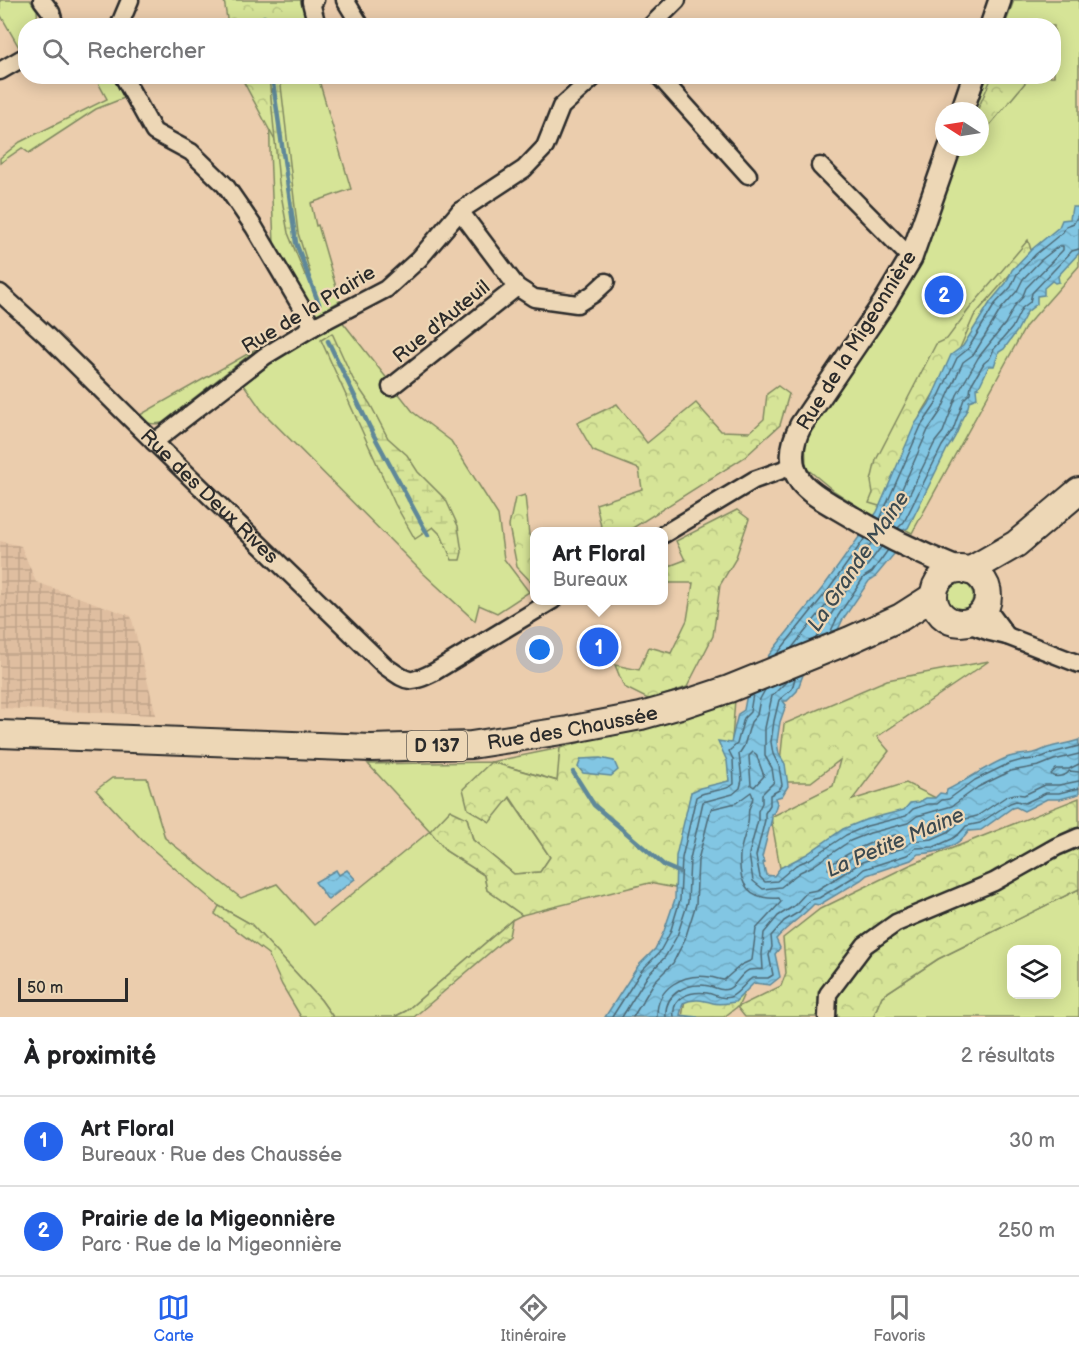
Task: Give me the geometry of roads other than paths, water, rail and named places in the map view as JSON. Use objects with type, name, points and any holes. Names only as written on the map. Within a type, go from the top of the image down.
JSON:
[{"type":"main road","name":"D 137","points":[[959,589],[1079,491]]},
{"type":"main road","name":"Rue des Chaussée","points":[[0,734],[372,748],[471,745],[641,716],[684,704],[729,689],[850,640],[959,589]]},
{"type":"main road","points":[[959,589],[950,621],[965,623]]},
{"type":"street","points":[[42,0],[53,18]]},
{"type":"street","points":[[122,18],[130,0]]},
{"type":"street","points":[[315,0],[311,2],[315,18]]},
{"type":"street","points":[[345,0],[356,18]]},
{"type":"street","points":[[659,18],[677,0]]},
{"type":"street","points":[[994,18],[1000,0]]},
{"type":"street","points":[[0,71],[18,61]]},
{"type":"street","points":[[127,84],[154,132],[191,152],[225,185],[254,227],[313,327]]},
{"type":"street","name":"Rue de la Prairie","points":[[154,442],[265,356],[313,327],[386,289],[419,259],[460,211],[524,169],[545,147],[561,107],[586,84]]},
{"type":"street","points":[[666,84],[748,175]]},
{"type":"street","points":[[965,102],[971,84]]},
{"type":"street","name":"Rue de la Migeonnière","points":[[793,466],[793,445],[801,425],[884,303],[911,258],[947,156]]},
{"type":"street","points":[[820,166],[911,258]]},
{"type":"street","name":"Rue d'Auteuil","points":[[460,211],[517,286],[534,298],[577,304],[606,282]]},
{"type":"street","name":"Rue d'Auteuil","points":[[391,387],[517,286]]},
{"type":"street","name":"Rue des Deux Rives","points":[[0,293],[45,334],[384,666],[408,681],[417,681],[429,675],[545,605]]},
{"type":"street","points":[[668,531],[766,474],[793,466],[801,482],[810,491],[862,523],[925,556],[1007,636]]},
{"type":"street","points":[[965,623],[1007,636],[1079,664]]},
{"type":"street","points":[[827,1017],[828,994],[865,945],[896,923],[994,882],[1056,847],[1079,837]]},
{"type":"water","points":[[1072,207],[1079,207],[1079,253],[1058,276],[1059,282],[1052,281],[1044,288],[1044,295],[1037,296],[1037,304],[1027,312],[1017,331],[1004,349],[999,352],[994,366],[989,366],[979,387],[976,388],[977,398],[969,401],[956,435],[908,528],[903,530],[895,553],[869,581],[843,619],[835,636],[803,675],[797,691],[787,701],[783,701],[786,705],[780,722],[777,742],[779,754],[785,764],[788,786],[782,796],[775,798],[777,803],[774,813],[771,814],[762,857],[765,862],[763,863],[766,875],[774,876],[780,868],[807,854],[843,829],[865,820],[904,810],[910,803],[935,798],[940,793],[946,794],[947,790],[1009,757],[1079,740],[1079,794],[1060,799],[1047,799],[1024,811],[1016,807],[1012,808],[981,830],[969,831],[953,845],[939,851],[918,854],[911,860],[867,875],[819,905],[814,904],[776,939],[780,948],[775,954],[780,977],[770,985],[754,983],[735,1002],[718,1004],[694,1000],[683,1003],[680,1015],[698,1017],[605,1017],[638,966],[655,949],[664,931],[675,899],[676,856],[691,792],[729,781],[727,761],[718,741],[731,743],[738,714],[744,710],[747,694],[769,655],[824,586],[877,512],[915,424],[929,404],[951,355],[963,346],[991,301],[1006,283],[1012,270],[1031,250],[1059,227],[1062,220],[1070,219]]},
{"type":"water","points":[[600,758],[614,761],[618,770],[611,776],[583,773],[578,767],[581,759]]},
{"type":"water","points":[[336,870],[339,875],[347,870],[355,879],[328,900],[315,882]]},
{"type":"waterway","points":[[273,84],[296,243],[319,304]]},
{"type":"waterway","points":[[328,341],[373,434],[428,535]]},
{"type":"waterway","points":[[573,772],[594,805],[665,866],[679,872]]},
{"type":"place","name":"Prairie de la Migeonnière","points":[[944,295]]},
{"type":"place","name":"Art Floral","points":[[599,647]]},
{"type":"water label","name":"La Grande Maine","points":[[858,561]]},
{"type":"water label","name":"La Petite Maine","points":[[895,842]]}]
